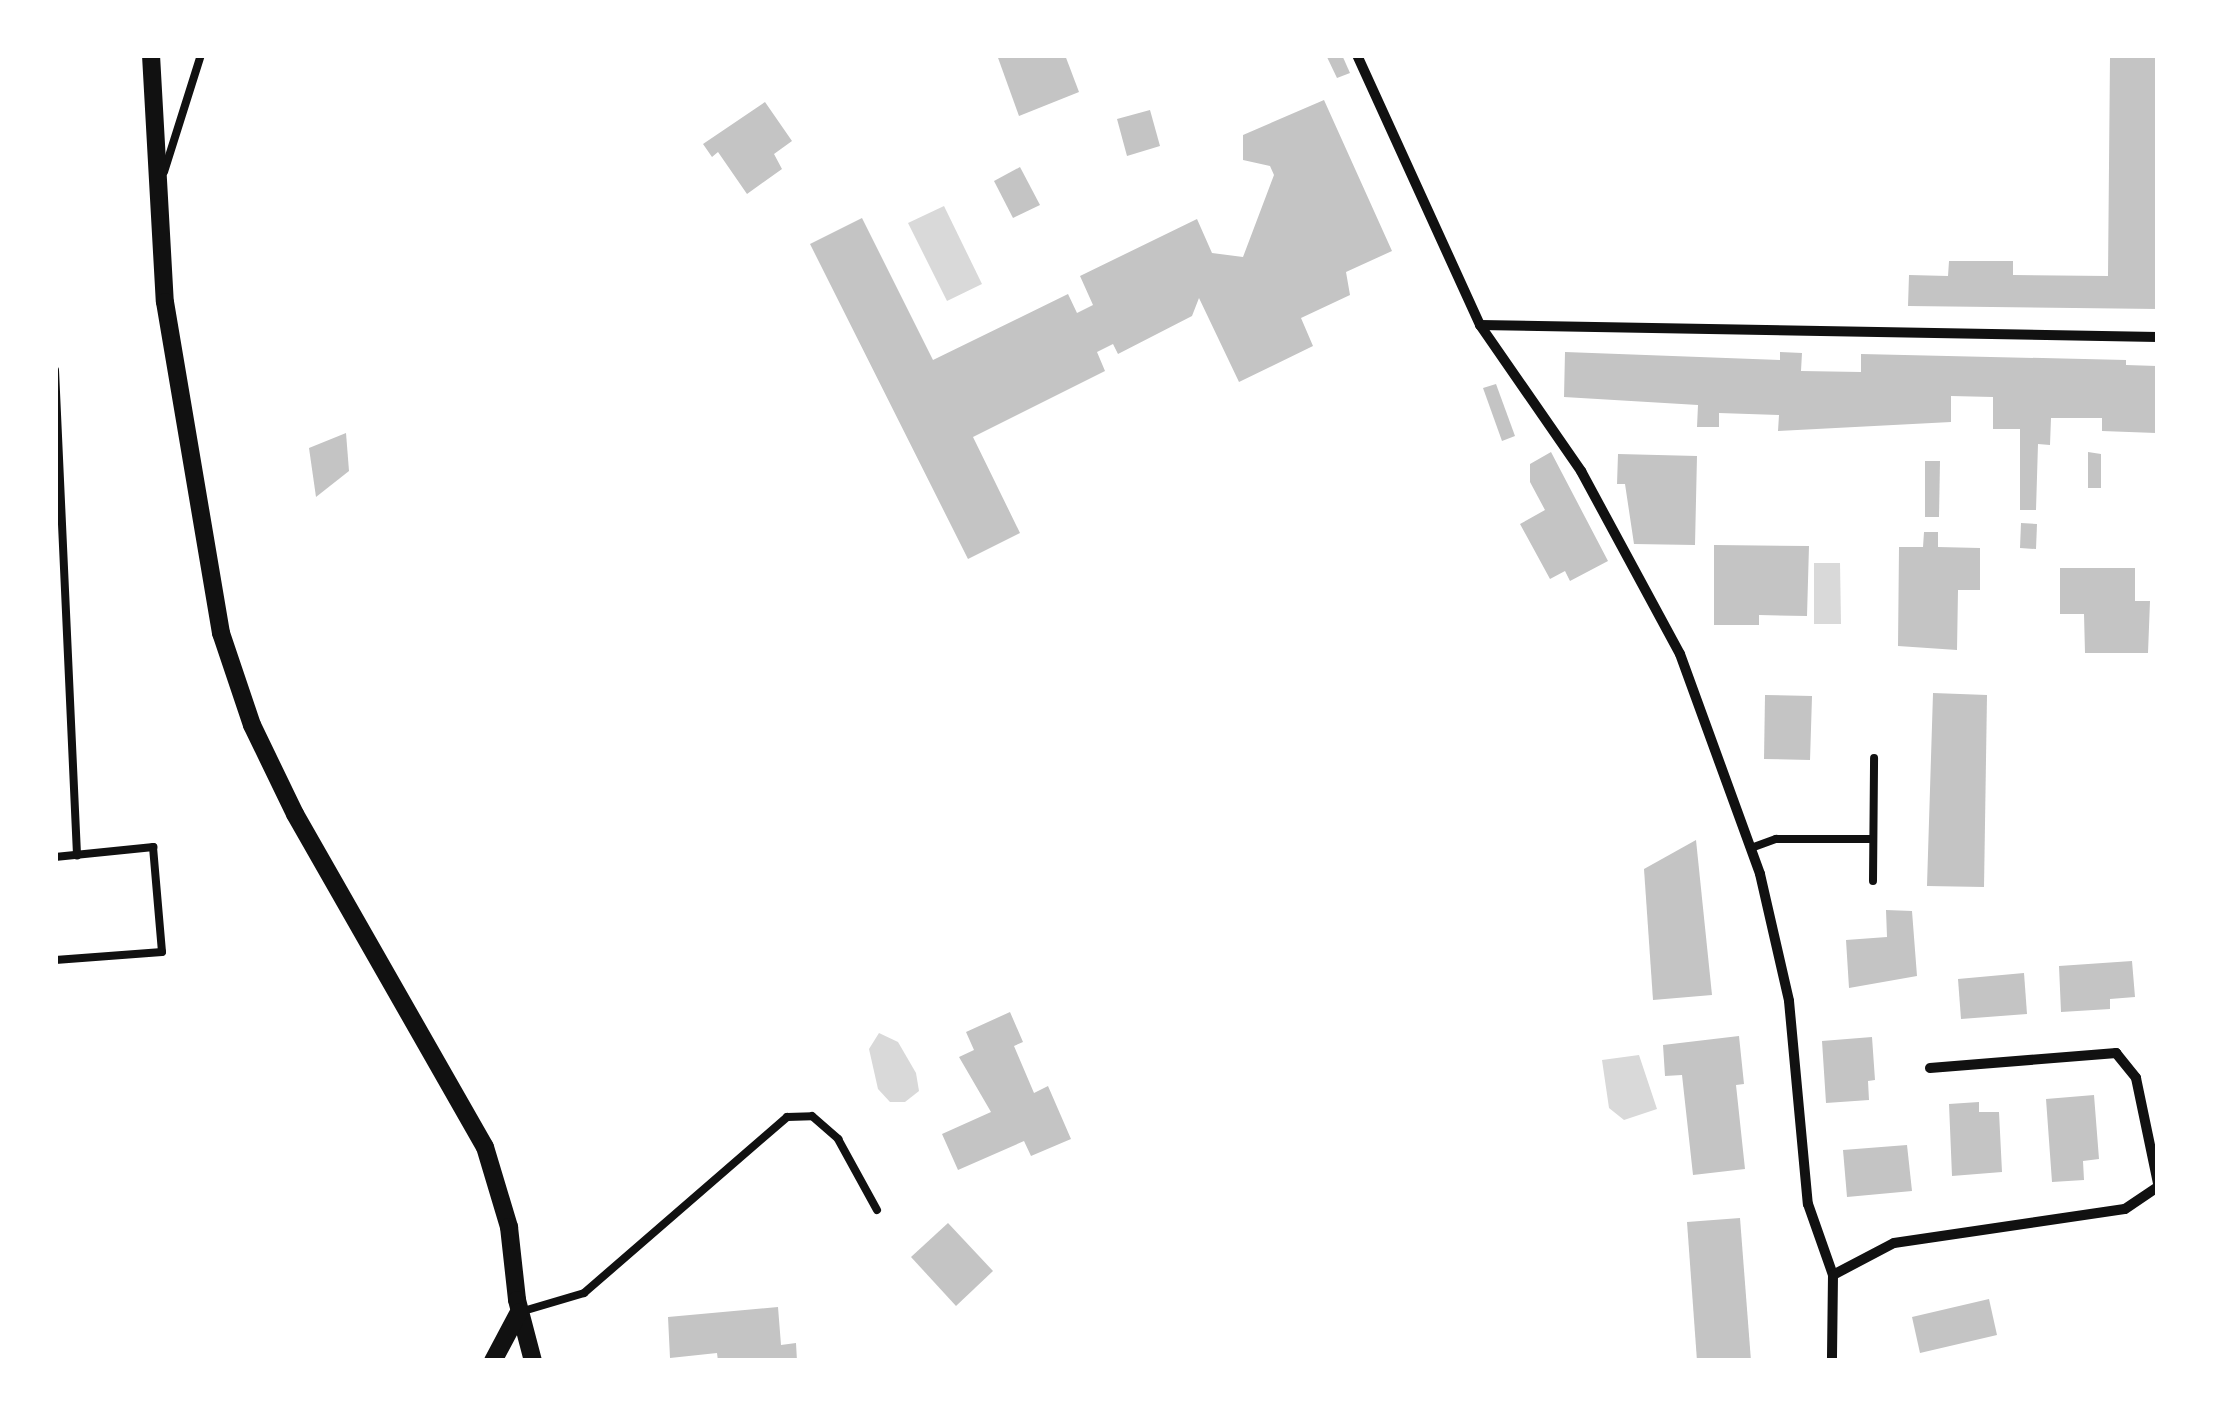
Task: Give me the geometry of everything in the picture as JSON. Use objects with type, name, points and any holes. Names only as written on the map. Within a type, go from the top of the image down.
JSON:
[{"type":"street","points":[[152,55],[166,302],[222,633],[252,725],[294,814],[484,1147],[510,1228],[519,1312],[533,1361]]},
{"type":"street","points":[[1358,55],[1480,325],[1582,472],[1680,654],[1750,848],[1789,1001],[1808,1204],[1834,1275],[1832,1361]]},
{"type":"street","points":[[1480,325],[2158,336]]},
{"type":"street","points":[[1834,1275],[1894,1243],[2125,1209],[2158,1185],[2136,1078],[2116,1053],[1930,1068]]},
{"type":"street","points":[[493,1361],[519,1312]]},
{"type":"lane","points":[[157,196],[201,55]]},
{"type":"lane","points":[[55,370],[77,856]]},
{"type":"lane","points":[[1873,880],[1874,758]]},
{"type":"lane","points":[[1750,848],[1776,839],[1873,839]]},
{"type":"lane","points":[[55,857],[153,847],[162,952],[55,960]]},
{"type":"lane","points":[[519,1312],[584,1293],[787,1118],[812,1116],[838,1138],[877,1210]]},
{"type":"shaded area","points":[[944,206],[982,284],[947,301],[908,223]]},
{"type":"shaded area","points":[[1814,563],[1840,563],[1841,624],[1814,624]]},
{"type":"shaded area","points":[[879,1033],[898,1042],[916,1073],[919,1091],[905,1102],[890,1102],[878,1089],[869,1049]]},
{"type":"shaded area","points":[[1639,1055],[1657,1109],[1624,1120],[1609,1108],[1602,1060]]},
{"type":"building","points":[[997,55],[1065,55],[1079,92],[1019,116]]},
{"type":"building","points":[[1326,55],[1342,55],[1350,73],[1337,78]]},
{"type":"building","points":[[2110,55],[2158,55],[2158,309],[1908,306],[1909,275],[1948,276],[1949,261],[2013,261],[2013,275],[2108,276]]},
{"type":"building","points":[[1324,100],[1392,251],[1346,272],[1350,295],[1301,318],[1313,346],[1239,382],[1199,298],[1192,316],[1118,354],[1113,344],[1097,352],[1105,371],[973,437],[1020,533],[968,559],[810,244],[862,218],[933,360],[1068,294],[1077,313],[1093,305],[1080,276],[1197,219],[1212,253],[1243,257],[1274,175],[1270,166],[1243,160],[1243,135]]},
{"type":"building","points":[[765,102],[792,141],[774,154],[782,169],[747,194],[718,152],[712,157],[703,144]]},
{"type":"building","points":[[1150,110],[1160,146],[1127,156],[1117,119]]},
{"type":"building","points":[[1020,167],[1040,205],[1013,218],[994,181]]},
{"type":"building","points":[[1565,352],[1780,360],[1780,352],[1802,353],[1801,371],[1861,372],[1861,354],[2126,360],[2126,365],[2157,366],[2156,433],[2102,431],[2102,418],[2051,418],[2050,445],[2038,444],[2036,510],[2020,510],[2020,429],[1993,429],[1993,397],[1951,396],[1951,422],[1778,431],[1779,415],[1719,413],[1719,427],[1697,427],[1698,405],[1564,397]]},
{"type":"building","points":[[1496,384],[1515,436],[1502,441],[1483,388]]},
{"type":"building","points":[[346,433],[349,471],[316,497],[309,448]]},
{"type":"building","points":[[1551,452],[1608,561],[1570,581],[1565,571],[1550,579],[1520,524],[1545,510],[1530,482],[1530,464]]},
{"type":"building","points":[[2088,452],[2101,454],[2101,488],[2088,488]]},
{"type":"building","points":[[1618,454],[1697,456],[1695,545],[1634,544],[1625,484],[1617,484]]},
{"type":"building","points":[[1925,461],[1940,461],[1939,517],[1925,517]]},
{"type":"building","points":[[2021,523],[2037,524],[2036,549],[2020,548]]},
{"type":"building","points":[[1924,532],[1938,532],[1938,547],[1980,548],[1980,590],[1958,590],[1957,650],[1898,646],[1899,547],[1923,547]]},
{"type":"building","points":[[1714,545],[1809,546],[1807,616],[1759,615],[1759,625],[1714,625]]},
{"type":"building","points":[[2060,568],[2135,568],[2135,601],[2150,601],[2148,653],[2085,653],[2084,614],[2060,614]]},
{"type":"building","points":[[1933,693],[1987,695],[1984,887],[1927,886]]},
{"type":"building","points":[[1765,695],[1812,696],[1810,760],[1764,759]]},
{"type":"building","points":[[1696,840],[1712,995],[1653,1000],[1644,869]]},
{"type":"building","points":[[1886,910],[1912,911],[1917,976],[1849,988],[1846,940],[1887,937]]},
{"type":"building","points":[[2132,961],[2135,997],[2110,999],[2110,1009],[2061,1012],[2059,966]]},
{"type":"building","points":[[2024,973],[2027,1014],[1961,1019],[1958,979]]},
{"type":"building","points":[[1010,1012],[1023,1042],[1014,1046],[1034,1093],[1048,1086],[1071,1139],[1031,1156],[1024,1141],[958,1170],[942,1134],[991,1112],[959,1057],[974,1050],[966,1032]]},
{"type":"building","points":[[1739,1036],[1744,1084],[1736,1085],[1745,1169],[1693,1175],[1682,1075],[1665,1076],[1663,1045]]},
{"type":"building","points":[[1872,1037],[1875,1080],[1868,1081],[1869,1100],[1826,1103],[1822,1041]]},
{"type":"building","points":[[2094,1095],[2099,1159],[2083,1161],[2084,1180],[2052,1182],[2046,1099]]},
{"type":"building","points":[[1979,1102],[1979,1112],[1999,1112],[2002,1172],[1952,1176],[1949,1104]]},
{"type":"building","points":[[1907,1145],[1912,1191],[1847,1197],[1843,1150]]},
{"type":"building","points":[[1740,1218],[1751,1361],[1697,1361],[1687,1222]]},
{"type":"building","points":[[948,1223],[993,1271],[956,1306],[911,1257]]},
{"type":"building","points":[[1989,1299],[1997,1335],[1920,1353],[1912,1317]]},
{"type":"building","points":[[778,1307],[781,1345],[796,1343],[797,1361],[718,1361],[717,1353],[670,1358],[668,1317]]}]
